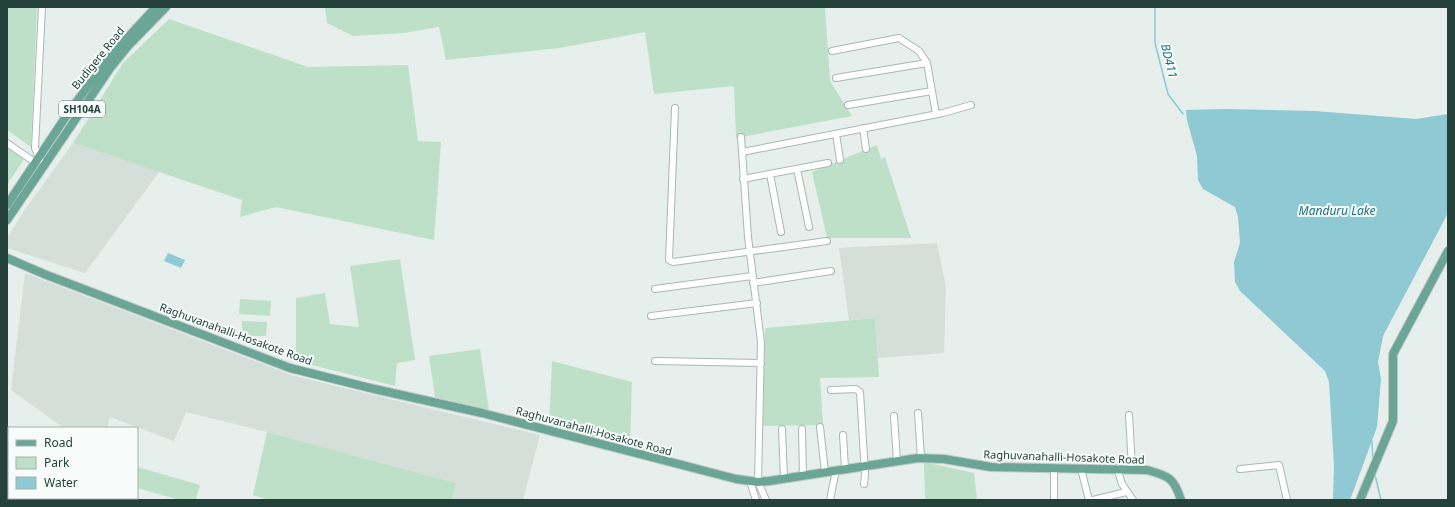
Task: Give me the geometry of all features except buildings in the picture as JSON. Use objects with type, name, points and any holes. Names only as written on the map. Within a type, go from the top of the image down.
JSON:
[{"type":"main road","name":"Budigere Road","points":[[7,220],[40,162],[108,59],[156,7]]},
{"type":"main road","name":"Budigere Road","points":[[7,205],[121,54],[166,7]]},
{"type":"main road","points":[[1360,500],[1393,421],[1393,354],[1448,251]]},
{"type":"main road","name":"Raghuvanahalli-Hosakote Road","points":[[7,258],[44,274],[290,368],[370,388],[482,413],[736,479],[754,481],[784,479],[865,465],[921,458],[944,459],[991,467],[1054,469],[1132,468],[1147,470],[1171,478],[1176,486],[1181,500]]},
{"type":"street","points":[[40,162],[35,148],[42,7]]},
{"type":"street","points":[[832,51],[899,38],[919,51],[927,63],[936,114]]},
{"type":"street","points":[[836,78],[927,63]]},
{"type":"street","points":[[848,105],[932,91]]},
{"type":"street","points":[[742,152],[936,114],[971,105]]},
{"type":"street","points":[[675,108],[670,260],[673,262],[827,241]]},
{"type":"street","points":[[863,128],[866,149]]},
{"type":"street","points":[[836,134],[840,160]]},
{"type":"street","points":[[741,137],[743,178],[750,252],[761,342],[754,481],[756,500]]},
{"type":"street","points":[[7,143],[40,162]]},
{"type":"street","points":[[743,178],[828,163]]},
{"type":"street","points":[[798,169],[809,227]]},
{"type":"street","points":[[770,174],[781,232]]},
{"type":"street","points":[[655,289],[831,271]]},
{"type":"street","points":[[651,316],[757,303]]},
{"type":"street","points":[[655,361],[761,363]]},
{"type":"street","points":[[831,390],[856,389],[860,392],[865,465],[864,484]]},
{"type":"street","points":[[918,413],[921,458]]},
{"type":"street","points":[[1129,415],[1132,468]]},
{"type":"street","points":[[894,416],[897,461]]},
{"type":"street","points":[[820,427],[825,472]]},
{"type":"street","points":[[782,429],[784,479]]},
{"type":"street","points":[[802,429],[803,476]]},
{"type":"street","points":[[843,435],[845,468]]},
{"type":"street","points":[[1240,469],[1279,466],[1287,500]]},
{"type":"street","points":[[1117,468],[1119,477],[1126,492],[1133,500]]},
{"type":"street","points":[[1054,469],[1054,500]]},
{"type":"street","points":[[1081,469],[1089,500]]},
{"type":"street","points":[[830,500],[836,470]]},
{"type":"street","points":[[754,481],[766,500]]},
{"type":"street","points":[[1093,500],[1126,492]]},
{"type":"shaded area","points":[[73,143],[159,172],[85,273],[7,248],[7,238],[26,208]]},
{"type":"shaded area","points":[[937,243],[946,287],[944,353],[877,358],[875,318],[849,320],[839,248]]},
{"type":"shaded area","points":[[25,273],[294,376],[540,435],[523,500],[452,500],[456,483],[267,432],[186,412],[174,441],[110,417],[107,427],[63,427],[11,390]]},
{"type":"shaded area","points":[[7,479],[8,499],[28,500],[7,500]]},
{"type":"green space","points":[[7,7],[37,7],[31,147],[7,130]]},
{"type":"green space","points":[[325,7],[825,7],[830,81],[852,116],[736,138],[734,86],[654,94],[645,32],[560,48],[446,60],[439,27],[404,33],[353,36],[327,23]]},
{"type":"green space","points":[[169,19],[308,67],[408,65],[418,141],[441,142],[434,240],[276,207],[240,217],[242,200],[73,143],[123,63]]},
{"type":"green space","points":[[877,145],[881,159],[885,157],[911,238],[827,238],[812,172]]},
{"type":"green space","points":[[7,147],[24,159],[7,185]]},
{"type":"green space","points":[[400,259],[415,360],[397,363],[395,386],[296,361],[296,298],[325,293],[330,324],[359,327],[350,266]]},
{"type":"green space","points":[[240,299],[271,301],[270,316],[239,314]]},
{"type":"green space","points":[[875,318],[879,377],[820,378],[823,425],[763,426],[765,328]]},
{"type":"green space","points":[[242,321],[267,322],[266,336],[242,336]]},
{"type":"green space","points":[[480,349],[489,410],[435,397],[429,356]]},
{"type":"green space","points":[[552,361],[632,382],[630,446],[549,426]]},
{"type":"green space","points":[[267,432],[456,483],[452,500],[269,500],[253,495]]},
{"type":"green space","points":[[924,462],[974,473],[977,500],[925,500]]},
{"type":"green space","points":[[138,467],[200,485],[196,500],[180,500],[138,488]]},
{"type":"water","name":"Manduru Lake","points":[[1226,109],[1315,111],[1416,119],[1448,114],[1448,213],[1383,336],[1378,362],[1381,379],[1377,427],[1350,500],[1333,500],[1334,466],[1329,382],[1325,371],[1240,291],[1235,282],[1234,262],[1240,243],[1238,217],[1235,207],[1203,189],[1198,180],[1197,156],[1187,120],[1186,110]]},
{"type":"water","points":[[168,253],[185,260],[181,268],[164,261]]},
{"type":"waterway","name":"BD411","points":[[1155,7],[1155,43],[1168,94],[1183,114]]},
{"type":"waterway","points":[[1372,441],[1373,463]]},
{"type":"waterway","points":[[1375,475],[1381,500]]}]
